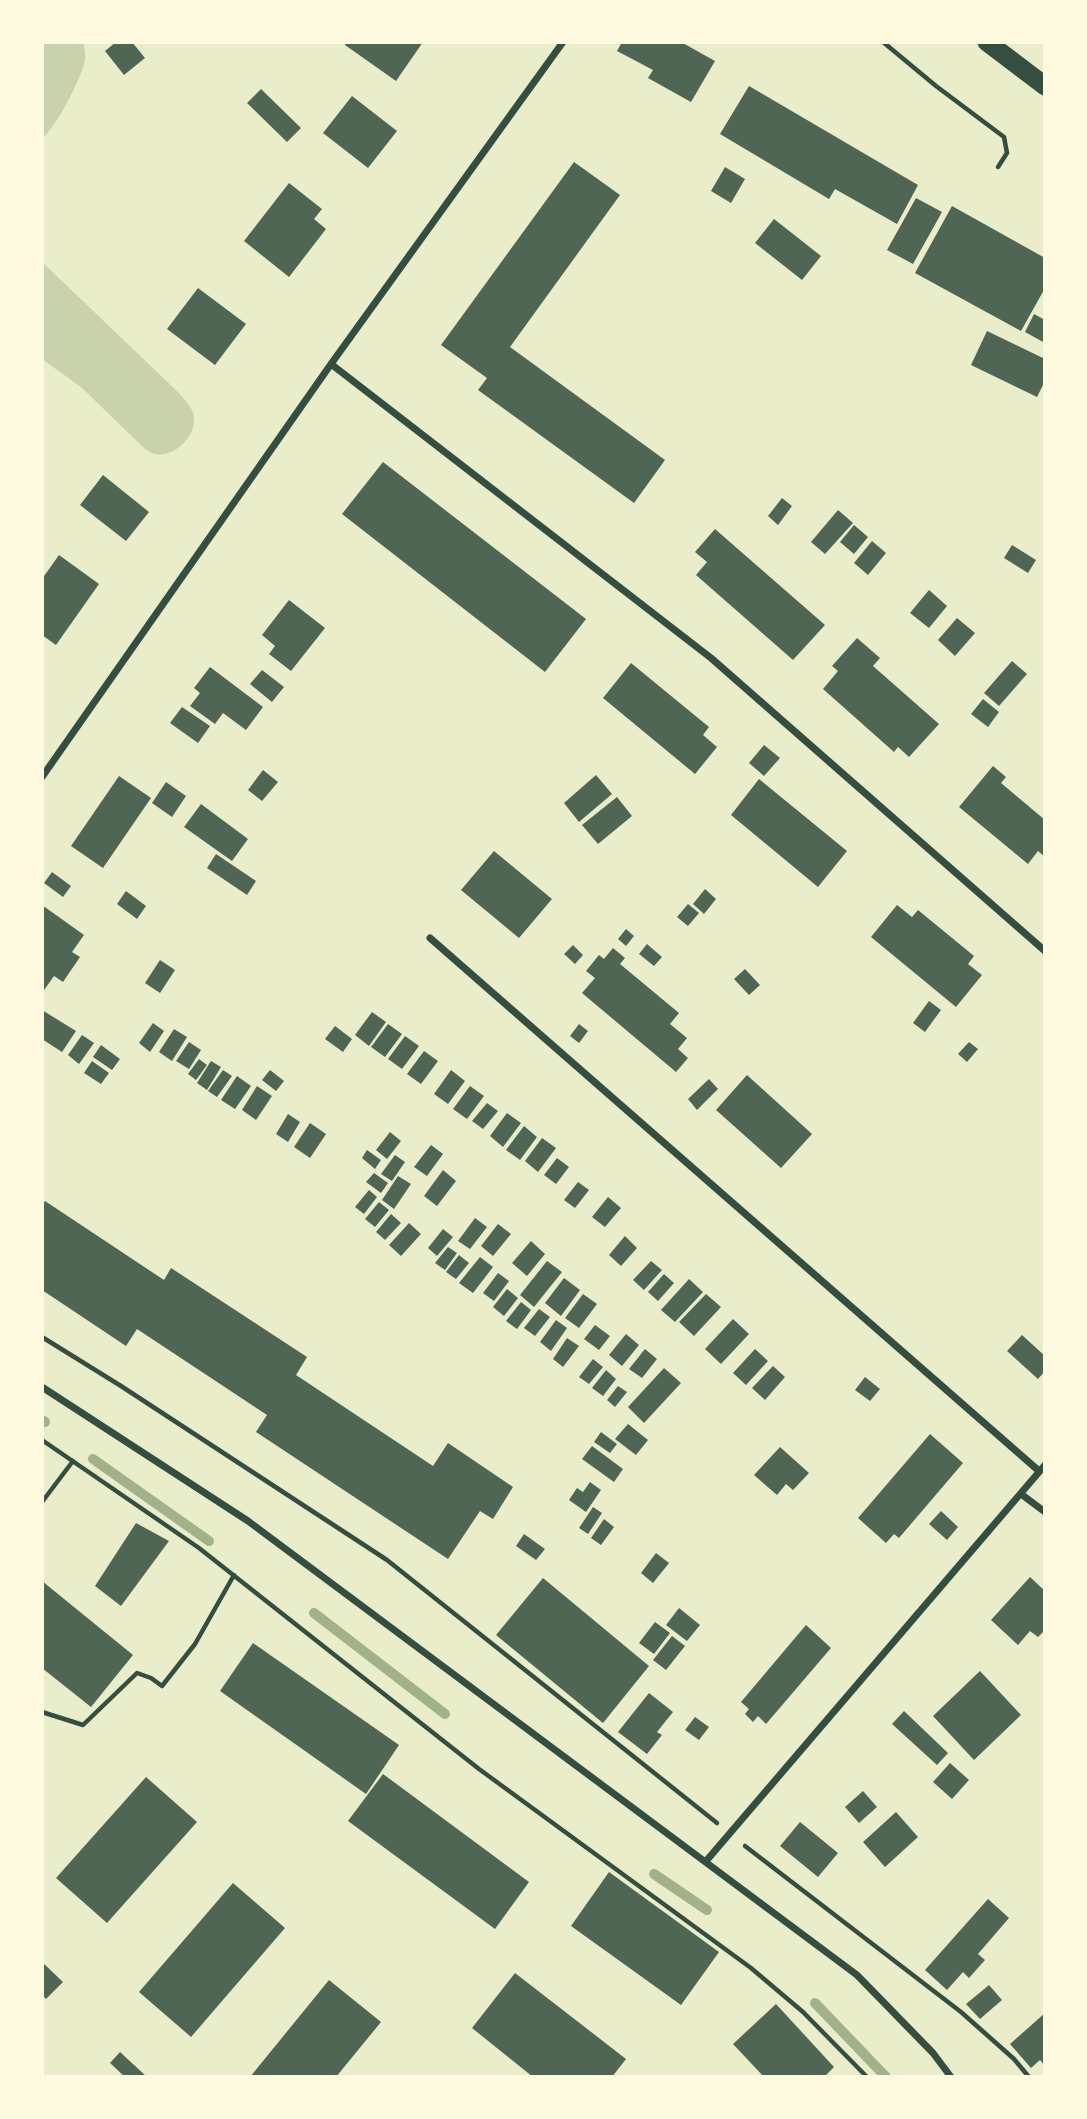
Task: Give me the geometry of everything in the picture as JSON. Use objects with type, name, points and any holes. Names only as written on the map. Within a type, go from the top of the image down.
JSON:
[{"type":"highway","points":[[987,42],[1045,86]]},
{"type":"street","points":[[42,777],[331,364],[563,42]]},
{"type":"street","points":[[331,364],[711,659],[1045,951]]},
{"type":"street","points":[[430,938],[1042,1468],[707,1860]]},
{"type":"street","points":[[42,1387],[248,1521],[707,1860],[857,1975],[933,2053],[951,2077]]},
{"type":"street","points":[[1021,1494],[1045,1512]]},
{"type":"path","points":[[883,42],[1004,137],[1007,153],[998,167]]},
{"type":"path","points":[[42,1337],[387,1560],[730,1833],[961,2012],[1014,2059],[1029,2077]]},
{"type":"path","points":[[42,1440],[234,1575],[479,1769],[751,1968],[803,2012],[867,2077]]},
{"type":"path","points":[[42,1502],[74,1461]]},
{"type":"path","points":[[42,1713],[83,1725],[136,1673],[151,1678],[162,1686],[195,1644],[234,1575]]},
{"type":"green space","points":[[42,42],[83,42],[85,55],[83,67],[68,102],[42,139]]},
{"type":"green space","points":[[42,262],[189,405],[193,412],[193,428],[184,443],[162,454],[154,454],[145,449],[81,387],[42,359]]},
{"type":"building","points":[[116,42],[132,42],[145,58],[124,75],[105,51]]},
{"type":"building","points":[[346,42],[423,42],[396,81],[345,45]]},
{"type":"building","points":[[622,42],[681,42],[715,61],[691,102],[648,78],[653,70],[617,51]]},
{"type":"building","points":[[749,86],[918,185],[897,224],[835,189],[829,199],[720,134]]},
{"type":"building","points":[[261,89],[301,128],[287,142],[247,103]]},
{"type":"building","points":[[352,96],[397,131],[368,168],[323,133]]},
{"type":"building","points":[[574,162],[620,195],[510,347],[665,460],[634,503],[478,390],[487,378],[441,345]]},
{"type":"building","points":[[725,167],[745,179],[731,203],[711,191]]},
{"type":"building","points":[[289,183],[322,209],[314,219],[326,229],[289,277],[244,241]]},
{"type":"building","points":[[916,198],[942,212],[913,264],[887,250]]},
{"type":"building","points":[[952,206],[1045,258],[1045,288],[1021,331],[915,273]]},
{"type":"building","points":[[774,219],[821,256],[802,280],[755,243]]},
{"type":"building","points":[[198,288],[246,324],[215,365],[167,329]]},
{"type":"building","points":[[1034,314],[1045,320],[1045,343],[1025,332]]},
{"type":"building","points":[[987,331],[1045,359],[1045,381],[1037,397],[971,365]]},
{"type":"building","points":[[383,462],[586,619],[545,672],[342,514]]},
{"type":"building","points":[[103,475],[149,512],[126,541],[80,505]]},
{"type":"building","points":[[782,498],[792,506],[778,525],[768,516]]},
{"type":"building","points":[[838,510],[853,523],[825,554],[811,542]]},
{"type":"building","points":[[854,525],[868,537],[854,554],[840,542]]},
{"type":"building","points":[[715,529],[825,625],[793,660],[696,575],[707,562],[695,552]]},
{"type":"building","points":[[872,541],[886,553],[868,575],[854,563]]},
{"type":"building","points":[[1012,545],[1036,560],[1028,573],[1004,558]]},
{"type":"building","points":[[59,555],[99,584],[56,645],[42,635],[42,579]]},
{"type":"building","points":[[929,590],[947,606],[929,628],[910,613]]},
{"type":"building","points":[[289,600],[325,628],[291,671],[269,654],[275,646],[262,635]]},
{"type":"building","points":[[957,618],[975,633],[955,656],[938,640]]},
{"type":"building","points":[[857,638],[880,658],[873,666],[939,724],[909,757],[898,747],[894,752],[823,689],[838,671],[832,666]]},
{"type":"building","points":[[1012,661],[1027,674],[999,706],[984,693]]},
{"type":"building","points":[[631,663],[709,727],[703,735],[717,747],[695,774],[603,698]]},
{"type":"building","points":[[210,667],[263,707],[246,730],[223,713],[215,724],[190,706],[200,693],[194,688]]},
{"type":"building","points":[[262,670],[284,687],[272,702],[250,684]]},
{"type":"building","points":[[983,699],[999,712],[988,727],[971,714]]},
{"type":"building","points":[[182,707],[210,726],[198,743],[170,723]]},
{"type":"building","points":[[764,745],[780,758],[764,776],[749,763]]},
{"type":"building","points":[[993,766],[1006,777],[1001,783],[1045,820],[1045,857],[1038,851],[1028,864],[959,807]]},
{"type":"building","points":[[263,770],[278,782],[262,801],[248,790]]},
{"type":"building","points":[[596,775],[612,794],[579,822],[564,803]]},
{"type":"building","points":[[119,776],[151,798],[103,868],[71,846]]},
{"type":"building","points":[[759,779],[847,851],[818,887],[731,815]]},
{"type":"building","points":[[166,782],[186,796],[172,817],[152,803]]},
{"type":"building","points":[[617,797],[632,816],[598,844],[582,825]]},
{"type":"building","points":[[201,804],[248,839],[232,861],[184,827]]},
{"type":"building","points":[[494,851],[552,899],[519,938],[461,890]]},
{"type":"building","points":[[216,854],[256,881],[247,895],[207,868]]},
{"type":"building","points":[[52,872],[71,886],[63,897],[44,883]]},
{"type":"building","points":[[705,889],[716,899],[704,914],[693,904]]},
{"type":"building","points":[[126,891],[146,906],[137,919],[117,904]]},
{"type":"building","points":[[688,904],[699,913],[688,926],[677,917]]},
{"type":"building","points":[[42,905],[84,935],[72,952],[80,957],[63,982],[54,976],[42,993]]},
{"type":"building","points":[[897,905],[912,917],[918,910],[974,956],[968,964],[982,975],[956,1007],[871,937]]},
{"type":"building","points":[[626,929],[634,936],[626,946],[618,939]]},
{"type":"building","points":[[647,944],[662,957],[654,966],[639,954]]},
{"type":"building","points":[[573,945],[583,955],[575,964],[564,954]]},
{"type":"building","points":[[613,948],[625,958],[620,964],[679,1013],[670,1024],[687,1038],[678,1049],[688,1058],[676,1072],[582,993],[595,978],[586,971],[599,955],[604,959]]},
{"type":"building","points":[[160,960],[175,970],[160,993],[145,983]]},
{"type":"building","points":[[745,969],[760,985],[749,995],[734,979]]},
{"type":"building","points":[[929,1001],[941,1010],[925,1032],[913,1023]]},
{"type":"building","points":[[42,1010],[76,1031],[62,1052],[42,1039]]},
{"type":"building","points":[[372,1012],[386,1022],[369,1046],[355,1035]]},
{"type":"building","points":[[153,1023],[164,1031],[150,1052],[139,1043]]},
{"type":"building","points":[[388,1024],[402,1034],[385,1057],[371,1047]]},
{"type":"building","points":[[579,1024],[588,1031],[579,1043],[570,1036]]},
{"type":"building","points":[[335,1026],[352,1039],[343,1052],[325,1039]]},
{"type":"building","points":[[174,1029],[187,1037],[172,1061],[159,1052]]},
{"type":"building","points":[[82,1035],[94,1043],[79,1064],[68,1055]]},
{"type":"building","points":[[405,1036],[419,1046],[402,1069],[388,1059]]},
{"type":"building","points":[[189,1042],[201,1050],[189,1069],[176,1061]]},
{"type":"building","points":[[969,1042],[978,1049],[967,1062],[958,1054]]},
{"type":"building","points":[[101,1045],[120,1059],[112,1070],[93,1057]]},
{"type":"building","points":[[424,1051],[438,1061],[421,1084],[407,1074]]},
{"type":"building","points":[[199,1059],[207,1065],[196,1080],[188,1074]]},
{"type":"building","points":[[92,1061],[109,1073],[101,1084],[84,1073]]},
{"type":"building","points":[[211,1061],[221,1067],[207,1090],[197,1083]]},
{"type":"building","points":[[223,1070],[232,1076],[217,1097],[208,1091]]},
{"type":"building","points":[[270,1070],[284,1081],[276,1091],[262,1080]]},
{"type":"building","points":[[451,1070],[465,1081],[448,1104],[434,1094]]},
{"type":"building","points":[[747,1075],[812,1134],[781,1168],[716,1110]]},
{"type":"building","points":[[237,1076],[251,1086],[235,1109],[221,1100]]},
{"type":"building","points":[[709,1079],[718,1089],[697,1110],[688,1099]]},
{"type":"building","points":[[257,1086],[272,1096],[256,1120],[242,1110]]},
{"type":"building","points":[[470,1086],[484,1096],[467,1119],[453,1109]]},
{"type":"building","points":[[487,1103],[498,1111],[483,1129],[472,1121]]},
{"type":"building","points":[[507,1113],[521,1123],[503,1147],[490,1136]]},
{"type":"building","points":[[288,1114],[300,1122],[288,1142],[276,1134]]},
{"type":"building","points":[[310,1123],[326,1134],[310,1158],[294,1147]]},
{"type":"building","points":[[524,1126],[537,1137],[520,1160],[506,1150]]},
{"type":"building","points":[[390,1132],[401,1141],[387,1159],[376,1150]]},
{"type":"building","points":[[542,1138],[556,1148],[538,1172],[525,1161]]},
{"type":"building","points":[[431,1145],[443,1154],[427,1176],[414,1167]]},
{"type":"building","points":[[367,1150],[381,1160],[375,1169],[362,1158]]},
{"type":"building","points":[[395,1155],[405,1162],[392,1181],[381,1174]]},
{"type":"building","points":[[557,1158],[569,1167],[556,1184],[544,1175]]},
{"type":"building","points":[[443,1170],[456,1181],[437,1206],[424,1196]]},
{"type":"building","points":[[374,1173],[388,1183],[381,1193],[366,1182]]},
{"type":"building","points":[[398,1176],[411,1184],[394,1209],[382,1200]]},
{"type":"building","points":[[578,1182],[589,1190],[575,1208],[564,1200]]},
{"type":"building","points":[[369,1190],[377,1197],[364,1214],[355,1207]]},
{"type":"building","points":[[608,1197],[621,1208],[605,1227],[592,1217]]},
{"type":"building","points":[[45,1201],[164,1280],[171,1268],[307,1357],[296,1375],[433,1466],[448,1443],[513,1487],[493,1519],[480,1511],[448,1559],[256,1432],[267,1415],[137,1329],[126,1346],[42,1290],[42,1205]]},
{"type":"building","points":[[379,1202],[389,1210],[375,1227],[365,1219]]},
{"type":"building","points":[[391,1214],[401,1223],[385,1240],[376,1232]]},
{"type":"building","points":[[475,1218],[487,1227],[470,1249],[458,1241]]},
{"type":"building","points":[[409,1223],[421,1234],[401,1256],[389,1245]]},
{"type":"building","points":[[498,1224],[511,1234],[493,1256],[481,1246]]},
{"type":"building","points":[[443,1229],[453,1237],[437,1256],[428,1248]]},
{"type":"building","points":[[625,1236],[637,1248],[621,1266],[609,1255]]},
{"type":"building","points":[[531,1241],[545,1254],[527,1276],[512,1263]]},
{"type":"building","points":[[448,1247],[457,1253],[445,1270],[435,1263]]},
{"type":"building","points":[[459,1255],[469,1263],[456,1279],[446,1272]]},
{"type":"building","points":[[480,1257],[493,1267],[473,1293],[459,1283]]},
{"type":"building","points":[[547,1261],[562,1272],[534,1307],[520,1295]]},
{"type":"building","points":[[651,1261],[662,1270],[644,1290],[633,1280]]},
{"type":"building","points":[[498,1273],[509,1281],[494,1301],[483,1293]]},
{"type":"building","points":[[664,1274],[674,1283],[658,1301],[648,1292]]},
{"type":"building","points":[[564,1278],[580,1290],[561,1316],[545,1303]]},
{"type":"building","points":[[689,1279],[703,1292],[675,1322],[661,1310]]},
{"type":"building","points":[[507,1289],[518,1298],[504,1316],[493,1307]]},
{"type":"building","points":[[583,1294],[597,1304],[579,1328],[565,1318]]},
{"type":"building","points":[[706,1294],[721,1307],[694,1336],[679,1322]]},
{"type":"building","points":[[521,1302],[531,1310],[517,1329],[506,1321]]},
{"type":"building","points":[[539,1309],[550,1317],[535,1336],[524,1328]]},
{"type":"building","points":[[733,1319],[749,1334],[721,1364],[705,1349]]},
{"type":"building","points":[[556,1320],[567,1328],[551,1351],[540,1342]]},
{"type":"building","points":[[595,1325],[610,1336],[599,1350],[584,1339]]},
{"type":"building","points":[[626,1334],[639,1345],[622,1366],[609,1355]]},
{"type":"building","points":[[1022,1335],[1045,1356],[1045,1371],[1038,1379],[1007,1351]]},
{"type":"building","points":[[567,1338],[579,1346],[563,1367],[553,1359]]},
{"type":"building","points":[[645,1349],[657,1359],[642,1378],[629,1369]]},
{"type":"building","points":[[755,1349],[768,1361],[746,1385],[733,1373]]},
{"type":"building","points":[[593,1359],[603,1367],[589,1384],[579,1377]]},
{"type":"building","points":[[773,1366],[785,1377],[765,1400],[752,1388]]},
{"type":"building","points":[[664,1368],[681,1383],[644,1423],[628,1407]]},
{"type":"building","points":[[606,1370],[616,1379],[603,1396],[592,1388]]},
{"type":"building","points":[[865,1377],[880,1389],[870,1401],[855,1390]]},
{"type":"building","points":[[618,1386],[627,1392],[615,1407],[607,1400]]},
{"type":"building","points":[[628,1424],[648,1440],[636,1455],[615,1439]]},
{"type":"building","points":[[601,1432],[617,1444],[610,1453],[594,1442]]},
{"type":"building","points":[[930,1434],[963,1463],[899,1538],[894,1534],[886,1543],[858,1518]]},
{"type":"building","points":[[592,1446],[623,1469],[614,1482],[582,1459]]},
{"type":"building","points":[[780,1447],[809,1473],[793,1490],[786,1484],[777,1495],[754,1475]]},
{"type":"building","points":[[590,1482],[601,1490],[586,1512],[569,1500],[577,1488],[583,1492]]},
{"type":"building","points":[[593,1507],[602,1513],[588,1534],[579,1528]]},
{"type":"building","points":[[941,1511],[958,1527],[947,1540],[929,1524]]},
{"type":"building","points":[[604,1519],[614,1527],[601,1545],[591,1538]]},
{"type":"building","points":[[136,1523],[169,1541],[121,1606],[95,1586]]},
{"type":"building","points":[[524,1534],[545,1549],[536,1560],[516,1546]]},
{"type":"building","points":[[656,1553],[669,1563],[653,1583],[641,1573]]},
{"type":"building","points":[[1030,1577],[1045,1591],[1045,1630],[1038,1637],[1030,1631],[1018,1645],[991,1620]]},
{"type":"building","points":[[543,1578],[649,1666],[603,1723],[496,1635]]},
{"type":"building","points":[[42,1581],[133,1655],[91,1707],[42,1668]]},
{"type":"building","points":[[679,1608],[700,1625],[687,1641],[666,1625]]},
{"type":"building","points":[[655,1622],[670,1633],[654,1654],[639,1643]]},
{"type":"building","points":[[806,1625],[831,1648],[766,1724],[758,1716],[753,1722],[745,1714],[749,1709],[741,1702]]},
{"type":"building","points":[[672,1636],[685,1646],[666,1670],[653,1660]]},
{"type":"building","points":[[253,1643],[399,1745],[366,1794],[220,1691]]},
{"type":"building","points":[[980,1671],[1021,1715],[974,1760],[933,1716]]},
{"type":"building","points":[[649,1693],[673,1712],[657,1732],[662,1735],[647,1754],[618,1732]]},
{"type":"building","points":[[904,1711],[948,1753],[937,1765],[892,1724]]},
{"type":"building","points":[[695,1717],[709,1727],[699,1740],[685,1730]]},
{"type":"building","points":[[950,1763],[969,1780],[952,1799],[933,1782]]},
{"type":"building","points":[[383,1774],[529,1882],[495,1929],[348,1821]]},
{"type":"building","points":[[146,1777],[197,1822],[107,1923],[56,1878]]},
{"type":"building","points":[[863,1791],[877,1807],[859,1823],[845,1807]]},
{"type":"building","points":[[896,1812],[918,1837],[885,1867],[863,1842]]},
{"type":"building","points":[[800,1822],[838,1853],[818,1877],[780,1846]]},
{"type":"building","points":[[609,1872],[719,1952],[681,2005],[571,1926]]},
{"type":"building","points":[[233,1883],[285,1928],[191,2037],[139,1992]]},
{"type":"building","points":[[988,1899],[1009,1918],[978,1954],[985,1960],[969,1978],[963,1972],[947,1990],[925,1970]]},
{"type":"building","points":[[42,1962],[63,1982],[46,1999],[42,1995]]},
{"type":"building","points":[[515,1973],[626,2059],[612,2077],[533,2077],[472,2028]]},
{"type":"building","points":[[329,1980],[381,2022],[336,2077],[250,2077]]},
{"type":"building","points":[[989,1985],[1002,2000],[980,2019],[966,2004]]},
{"type":"building","points":[[776,2004],[834,2067],[824,2077],[764,2077],[733,2044]]},
{"type":"building","points":[[1045,2013],[1045,2066],[1040,2060],[1031,2068],[1010,2044]]},
{"type":"building","points":[[120,2052],[147,2077],[125,2077],[110,2063]]},
{"type":"waterway","points":[[93,1459],[209,1541]]},
{"type":"waterway","points":[[314,1613],[445,1714]]},
{"type":"waterway","points":[[654,1874],[707,1910]]},
{"type":"waterway","points":[[815,2003],[886,2077]]}]
